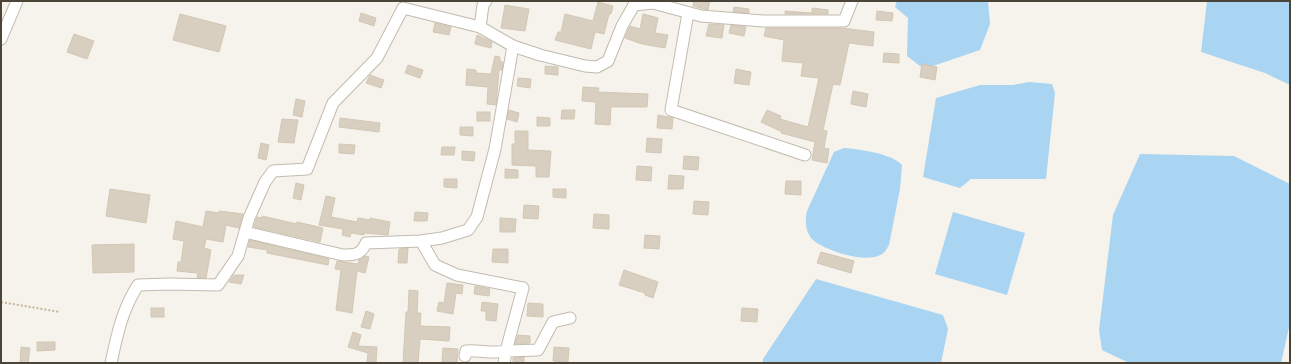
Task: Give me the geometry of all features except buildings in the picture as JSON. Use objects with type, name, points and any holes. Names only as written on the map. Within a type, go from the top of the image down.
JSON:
[{"type":"street","points":[[1,39],[17,1]]},
{"type":"street","points":[[480,27],[483,5],[486,1]]},
{"type":"street","points":[[111,363],[120,322],[129,300],[138,286],[169,284],[218,286],[238,256],[245,232],[265,182],[273,172],[307,169],[333,104],[377,58],[403,8],[480,27],[513,46],[578,64],[597,67],[608,61],[622,26],[634,5],[653,3],[701,16],[763,21],[844,21],[852,1]]},
{"type":"street","points":[[688,13],[671,110],[805,155]]},
{"type":"street","points":[[245,232],[343,255],[356,255],[364,249],[366,243],[421,241],[442,238],[468,230],[477,217],[499,131],[513,46]]},
{"type":"street","points":[[421,241],[435,265],[457,275],[523,288],[504,363]]},
{"type":"street","points":[[465,356],[466,351],[495,354],[506,351],[538,350],[553,322],[570,318]]},
{"type":"path","points":[[1,302],[60,312]]},
{"type":"water","points":[[897,1],[988,1],[990,24],[980,50],[924,69],[907,56],[908,18],[895,7]]},
{"type":"water","points":[[1207,1],[1290,1],[1290,85],[1265,73],[1201,52]]},
{"type":"water","points":[[1029,82],[1052,84],[1055,93],[1046,179],[971,179],[960,188],[923,177],[936,98],[980,85],[1013,85]]},
{"type":"water","points":[[844,148],[884,155],[898,161],[902,165],[900,189],[889,245],[883,253],[878,256],[863,258],[844,254],[826,248],[813,240],[808,234],[806,222],[807,211],[834,152]]},
{"type":"water","points":[[1140,154],[1234,156],[1290,184],[1290,323],[1281,363],[1129,363],[1102,350],[1099,330],[1113,215]]},
{"type":"water","points":[[953,212],[1025,233],[1007,295],[935,274]]},
{"type":"water","points":[[816,279],[943,315],[948,329],[941,363],[763,363],[763,359]]}]
